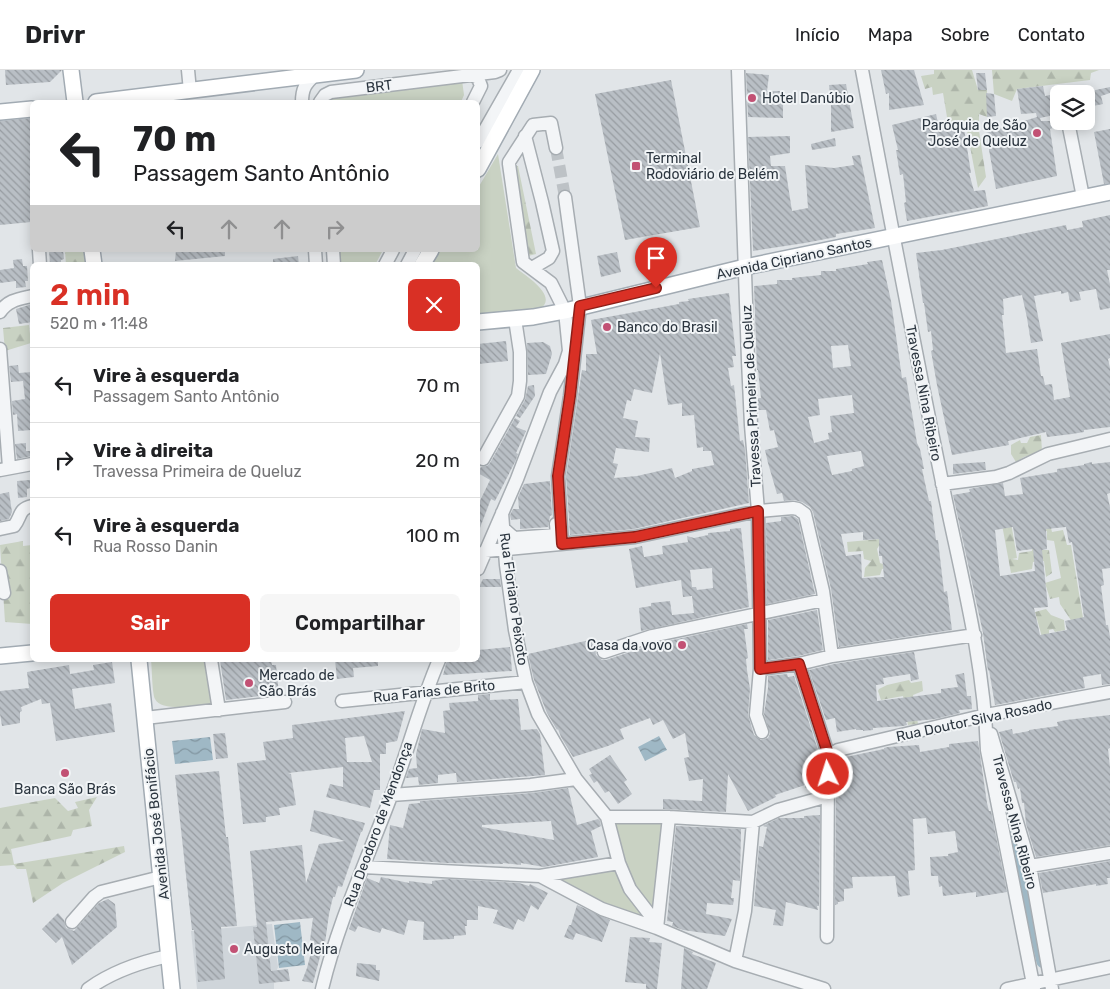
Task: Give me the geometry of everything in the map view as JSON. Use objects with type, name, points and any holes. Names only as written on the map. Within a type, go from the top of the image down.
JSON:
[{"type":"main road","points":[[72,70],[75,100]]},
{"type":"main road","points":[[113,100],[350,70]]},
{"type":"main road","points":[[480,165],[532,70]]},
{"type":"main road","points":[[0,112],[30,109]]},
{"type":"main road","name":"Avenida Cipriano Santos","points":[[480,322],[515,319],[565,311],[745,268],[1110,192]]},
{"type":"main road","points":[[0,656],[30,653]]},
{"type":"main road","name":"Avenida José Bonifácio","points":[[139,662],[172,989]]},
{"type":"street","points":[[188,70],[190,91]]},
{"type":"street","name":"BRT","points":[[321,100],[324,95],[331,92],[500,70]]},
{"type":"street","points":[[480,138],[519,70]]},
{"type":"street","name":"Travessa Primeira de Queluz","points":[[738,70],[750,416],[758,511],[760,669],[756,715],[762,732]]},
{"type":"street","name":"Travessa Nina Ribeiro","points":[[862,70],[942,484],[975,635],[986,715],[987,750],[1034,986]]},
{"type":"street","points":[[302,100],[304,86],[314,75]]},
{"type":"street","points":[[472,75],[478,78],[481,86],[474,100]]},
{"type":"street","points":[[556,148],[551,123],[533,125],[508,162],[523,262],[551,283],[565,311]]},
{"type":"street","points":[[1070,130],[1083,197]]},
{"type":"street","points":[[525,136],[552,251],[549,258],[532,268]]},
{"type":"street","points":[[562,544],[558,476],[570,396],[580,306],[565,197]]},
{"type":"street","points":[[0,312],[12,300],[30,296]]},
{"type":"street","name":"Rua Floriano Peixoto","points":[[565,311],[569,351],[565,364],[550,392],[502,513],[515,630],[526,682],[538,714],[576,779],[607,817],[620,864],[630,889],[657,926]]},
{"type":"street","points":[[483,459],[518,396],[520,352],[515,319]]},
{"type":"street","points":[[0,349],[4,468],[30,464]]},
{"type":"street","points":[[550,392],[570,396]]},
{"type":"street","points":[[942,484],[996,478],[1048,454],[1110,439]]},
{"type":"street","points":[[504,529],[514,538],[557,535],[555,479]]},
{"type":"street","points":[[0,529],[14,526],[24,508],[30,506]]},
{"type":"street","points":[[485,551],[635,537],[758,511],[798,509],[804,514],[824,600],[832,656]]},
{"type":"street","points":[[480,562],[502,513]]},
{"type":"street","points":[[0,570],[4,594]]},
{"type":"street","points":[[604,652],[652,636],[824,600]]},
{"type":"street","points":[[760,669],[799,664],[832,656],[975,635]]},
{"type":"street","points":[[210,662],[219,710]]},
{"type":"street","name":"Rua Deodoro de Mendonça","points":[[322,989],[362,866],[391,795],[426,691],[438,662]]},
{"type":"street","points":[[799,664],[833,754],[828,793],[827,937]]},
{"type":"street","name":"Rua Farias de Brito","points":[[342,701],[526,682]]},
{"type":"street","name":"Rua Doutor Silva Rosado","points":[[833,754],[986,715],[1110,692]]},
{"type":"street","points":[[145,718],[285,702]]},
{"type":"street","name":"Travessa Nina Ribeiro","points":[[986,715],[1030,866],[1051,984]]},
{"type":"street","points":[[391,795],[530,785],[576,779]]},
{"type":"street","points":[[607,817],[669,816],[752,822],[778,810],[821,798],[828,793]]},
{"type":"street","points":[[657,926],[669,816]]},
{"type":"street","points":[[735,960],[745,912],[752,822]]},
{"type":"street","points":[[1030,866],[1110,853]]},
{"type":"street","points":[[362,866],[540,876],[620,864]]},
{"type":"street","points":[[540,876],[602,909],[657,926],[735,960],[824,989]]},
{"type":"street","points":[[72,922],[94,897],[101,892],[161,877]]},
{"type":"street","points":[[88,989],[122,970],[144,961],[169,956]]},
{"type":"street","points":[[1008,989],[1051,984],[1110,967]]},
{"type":"shaded area","name":"Augusto Meira","points":[[272,924],[278,967],[274,978],[274,989],[197,989],[191,931]]},
{"type":"green space","points":[[934,70],[972,70],[978,90],[987,90],[987,117],[979,114],[979,131],[986,177],[978,188],[967,131],[962,123],[949,129],[943,93],[933,95],[932,87],[925,89],[921,76],[934,74]]},
{"type":"green space","points":[[992,70],[1099,70],[1091,73],[1090,80],[1017,89],[1012,101],[994,94]]},
{"type":"green space","points":[[462,80],[464,95],[462,100],[328,100],[332,97]]},
{"type":"green space","points":[[498,154],[516,268],[533,281],[543,292],[546,298],[545,304],[540,309],[480,316],[480,262],[433,262],[439,252],[480,252],[480,185]]},
{"type":"green space","points":[[510,166],[518,166],[536,254],[524,257]]},
{"type":"green space","points":[[65,252],[87,252],[89,262],[66,262]]},
{"type":"green space","points":[[337,252],[382,252],[377,262],[338,262]]},
{"type":"green space","points":[[29,325],[30,343],[5,351],[3,328]]},
{"type":"green space","points":[[1041,435],[1042,451],[1016,462],[1011,454],[1011,445],[1020,440],[1021,443],[1027,443],[1030,437]]},
{"type":"green space","points":[[1009,511],[1017,558],[1012,559],[1018,560],[1019,553],[1032,551],[1031,537],[1041,550],[1049,550],[1052,573],[1046,577],[1044,561],[1033,562],[1032,569],[1011,573],[1000,514]]},
{"type":"green space","points":[[1050,524],[1052,532],[1063,530],[1067,545],[1071,545],[1086,636],[1077,629],[1060,604],[1059,597],[1050,599],[1045,583],[1061,578],[1054,541],[1047,540],[1047,531],[1036,530]]},
{"type":"green space","points":[[879,539],[880,544],[877,549],[880,563],[890,567],[882,569],[880,575],[864,577],[865,568],[871,561],[864,559],[863,551],[848,552],[847,542]]},
{"type":"green space","points":[[23,541],[23,546],[30,545],[30,624],[5,622],[0,545]]},
{"type":"green space","points":[[1046,609],[1051,615],[1064,620],[1065,630],[1055,632],[1053,629],[1049,630],[1049,636],[1042,637],[1035,612]]},
{"type":"green space","points":[[151,662],[209,662],[214,704],[182,707],[165,706],[155,699]]},
{"type":"green space","points":[[909,680],[911,683],[922,681],[923,691],[913,695],[918,724],[908,725],[903,696],[881,700],[878,691],[887,685]]},
{"type":"green space","points":[[97,797],[89,810],[92,826],[73,830],[71,836],[11,849],[14,864],[124,846],[125,852],[63,883],[33,903],[26,869],[17,869],[14,865],[0,866],[0,808],[55,798],[68,811],[78,808],[75,802]]},
{"type":"green space","points":[[611,820],[665,821],[655,926],[605,905],[555,877],[624,867]]},
{"type":"water","points":[[659,736],[667,750],[645,761],[638,747]]},
{"type":"water","points":[[210,737],[213,760],[175,764],[172,741]]},
{"type":"water","points":[[300,922],[305,965],[279,968],[274,925]]},
{"type":"building","points":[[5,70],[62,70],[50,82],[6,85]]},
{"type":"building","points":[[881,70],[914,70],[924,105],[889,110],[889,93],[886,94]]},
{"type":"building","points":[[746,73],[769,75],[767,91],[783,91],[783,118],[748,117]]},
{"type":"building","points":[[976,73],[985,73],[987,90],[978,90]]},
{"type":"building","points":[[671,80],[700,227],[625,240],[595,94]]},
{"type":"building","points":[[846,84],[854,128],[831,132],[829,85]]},
{"type":"building","points":[[1043,86],[1045,96],[1050,95],[1050,116],[1040,118],[1041,121],[1050,121],[1057,176],[996,189],[986,133],[1037,117],[1036,113],[1021,114],[1017,89]]},
{"type":"building","points":[[1110,87],[1110,93],[1101,96],[1103,104],[1095,106],[1095,90]]},
{"type":"building","points":[[986,93],[994,94],[996,116],[987,117]]},
{"type":"building","points":[[936,114],[939,127],[963,122],[971,173],[969,173],[974,191],[985,190],[988,206],[907,221],[903,174],[900,175],[896,150],[898,150],[892,125]]},
{"type":"building","points":[[30,118],[30,222],[0,225],[0,121]]},
{"type":"building","points":[[1110,129],[1110,183],[1104,184],[1094,132]]},
{"type":"building","points":[[790,136],[790,153],[770,156],[771,166],[785,166],[792,211],[808,208],[805,165],[834,168],[854,165],[852,156],[860,155],[875,228],[836,234],[836,237],[805,243],[753,251],[748,137]]},
{"type":"building","points":[[835,138],[836,146],[812,150],[811,144]]},
{"type":"building","points":[[1110,215],[1110,270],[1107,270],[1110,284],[1110,308],[1100,310],[1096,289],[1079,292],[1081,300],[1070,302],[1068,292],[1061,294],[1061,291],[1034,296],[1043,341],[1031,343],[1022,295],[1003,299],[1004,315],[1002,315],[1006,353],[1037,349],[1041,376],[1043,376],[1045,385],[1052,384],[1054,400],[1070,397],[1061,343],[1110,334],[1110,358],[1108,359],[1110,368],[1110,427],[1047,437],[1046,432],[1008,441],[1009,445],[952,455],[937,385],[931,351],[933,350],[931,331],[928,332],[916,253],[942,250],[1066,225],[1067,230],[1083,227],[1082,221]]},
{"type":"building","points":[[49,252],[63,252],[64,259],[61,262],[50,262]]},
{"type":"building","points":[[176,252],[225,252],[225,256],[175,261]]},
{"type":"building","points":[[617,252],[621,272],[601,277],[597,256]]},
{"type":"building","points":[[298,256],[299,262],[273,262],[273,259]]},
{"type":"building","points":[[22,259],[23,266],[27,266],[28,281],[25,281],[26,287],[16,288],[16,281],[0,283],[0,270],[14,268],[13,260]]},
{"type":"building","points":[[882,260],[891,301],[902,378],[906,377],[917,443],[924,469],[922,469],[929,501],[931,501],[944,592],[947,591],[952,630],[839,647],[831,589],[813,512],[810,507],[802,502],[794,500],[784,501],[782,493],[777,494],[768,463],[765,450],[778,447],[774,430],[770,431],[766,410],[758,410],[758,398],[761,398],[757,370],[754,286],[777,284],[777,280],[792,280],[792,278],[821,275],[821,271],[836,271],[836,269],[868,264],[867,262]],"holes":[[[848,345],[851,366],[833,368],[831,346]],[[852,395],[854,413],[830,416],[832,432],[828,433],[829,439],[814,443],[808,417],[820,415],[818,399]],[[861,451],[864,466],[852,469],[852,471],[832,475],[827,456]],[[863,532],[863,540],[879,539],[879,556],[882,556],[884,577],[862,578],[861,554],[846,556],[841,534]]]},
{"type":"building","points":[[729,293],[736,356],[732,356],[734,367],[728,368],[731,386],[734,385],[740,441],[743,440],[745,450],[749,503],[634,529],[570,535],[566,476],[582,370],[586,371],[586,354],[597,354],[591,320],[679,304],[679,302],[689,301],[688,299]],"holes":[[[660,353],[668,405],[682,403],[682,416],[694,415],[697,448],[703,447],[703,451],[711,451],[714,465],[692,469],[692,471],[675,478],[672,468],[637,476],[614,478],[618,464],[613,463],[616,448],[649,452],[650,438],[635,437],[638,421],[623,418],[627,400],[631,401],[634,389],[652,393]]]},
{"type":"building","points":[[30,305],[30,322],[19,324],[16,309]]},
{"type":"building","points":[[506,341],[508,361],[480,364],[480,344]]},
{"type":"building","points":[[543,342],[550,346],[552,354],[546,374],[528,375],[527,343]]},
{"type":"building","points":[[18,365],[19,373],[30,372],[30,430],[18,431],[17,414],[13,415],[12,401],[25,399],[23,381],[11,382],[9,366]]},
{"type":"building","points":[[534,385],[535,396],[520,418],[516,416],[525,400],[528,386]]},
{"type":"building","points":[[515,418],[520,421],[516,427],[526,431],[516,453],[518,454],[516,460],[495,501],[491,499],[480,528],[480,501],[490,480],[480,474],[480,469],[490,463]]},
{"type":"building","points":[[26,443],[26,451],[30,451],[30,456],[17,459],[15,444]]},
{"type":"building","points":[[985,462],[986,470],[953,474],[953,464]]},
{"type":"building","points":[[1110,462],[1110,493],[1107,494],[1110,507],[1110,568],[1102,569],[1104,585],[1101,586],[1106,625],[1108,625],[1110,637],[1110,684],[1102,685],[1101,674],[1083,677],[1085,688],[995,705],[983,633],[953,495],[970,492],[969,489],[1003,483],[1005,496],[1023,494],[1020,478],[1057,472],[1057,469]],"holes":[[[1013,527],[1017,551],[1033,549],[1035,571],[1000,576],[995,530]],[[1066,527],[1069,543],[1072,542],[1084,617],[1065,621],[1067,630],[1040,635],[1034,608],[1048,607],[1042,550],[1047,549],[1046,529]]]},
{"type":"building","points":[[30,480],[27,497],[18,498],[17,481]]},
{"type":"building","points":[[550,481],[552,515],[550,516],[548,527],[520,529],[520,519],[511,520],[510,515],[513,509],[519,509],[518,497],[524,484]]},
{"type":"building","points":[[9,492],[12,512],[9,519],[0,521],[0,494]]},
{"type":"building","points":[[793,516],[798,519],[815,594],[767,604],[766,523],[781,521],[781,517]]},
{"type":"building","points":[[741,528],[749,607],[641,631],[639,608],[651,606],[651,603],[670,601],[672,615],[694,613],[692,596],[683,597],[681,580],[636,588],[629,549],[642,546],[644,557],[663,554],[662,546],[688,542],[687,536],[694,538],[708,535],[708,533],[730,531],[730,529]],"holes":[[[712,568],[713,588],[697,590],[696,587],[692,587],[690,570]]]},
{"type":"building","points":[[483,579],[500,579],[501,587],[480,587]]},
{"type":"building","points":[[817,610],[823,650],[768,660],[768,620]]},
{"type":"building","points":[[747,624],[748,629],[744,629],[750,689],[748,715],[754,735],[761,740],[768,738],[770,734],[764,714],[768,676],[787,674],[788,677],[794,676],[818,750],[816,751],[820,774],[820,785],[805,788],[805,785],[775,795],[776,797],[748,811],[728,774],[726,812],[663,809],[663,799],[702,801],[703,779],[689,781],[684,758],[689,757],[685,733],[673,739],[663,720],[653,725],[650,718],[620,729],[624,739],[573,757],[547,713],[534,680],[528,654],[594,639],[596,655],[602,660],[606,660],[654,644]]},
{"type":"building","points":[[510,647],[512,671],[443,675],[446,662],[480,662],[480,650]]},
{"type":"building","points":[[914,652],[919,679],[911,681],[910,674],[883,678],[884,684],[876,685],[877,701],[941,693],[941,689],[958,687],[955,675],[964,673],[967,696],[971,696],[972,709],[959,710],[960,713],[935,719],[906,722],[907,725],[903,726],[873,728],[873,730],[863,731],[856,729],[837,732],[835,718],[826,720],[809,670],[834,664]]},
{"type":"building","points":[[112,662],[115,683],[72,689],[75,709],[111,703],[115,732],[56,741],[50,703],[42,704],[41,699],[21,707],[20,723],[2,726],[0,691],[29,688],[27,672],[69,665],[70,674],[94,670],[93,665]]},
{"type":"building","name":"Mercado de São Brás","points":[[220,662],[271,662],[272,665],[276,665],[279,694],[226,700]]},
{"type":"building","points":[[335,662],[378,662],[378,666],[353,668],[354,677],[337,679]]},
{"type":"building","points":[[490,694],[490,700],[518,699],[521,730],[537,729],[540,734],[545,775],[457,782],[456,773],[438,775],[438,783],[419,785],[418,777],[406,778],[409,769],[417,768],[416,754],[422,729],[445,733],[443,711],[450,710],[449,703],[478,701],[478,695]]},
{"type":"building","points":[[405,711],[397,741],[386,743],[386,754],[380,754],[380,790],[374,790],[370,808],[326,797],[330,784],[343,787],[343,767],[288,773],[291,774],[296,805],[279,808],[280,815],[266,817],[266,822],[243,824],[237,763],[266,760],[263,742],[293,738],[292,725]],"holes":[[[364,736],[372,762],[347,762],[345,738]]]},
{"type":"building","points":[[1110,715],[1110,748],[1108,749],[1110,767],[1110,845],[1036,857],[1026,824],[1020,788],[1018,789],[1016,782],[1014,782],[999,732],[1012,729],[1013,734],[1058,726],[1057,722],[1066,720]]},
{"type":"building","points":[[225,733],[228,758],[216,759],[213,734]]},
{"type":"building","points":[[978,741],[987,803],[989,811],[991,811],[1007,892],[976,897],[976,892],[943,896],[942,886],[939,887],[938,876],[931,876],[930,857],[948,856],[948,854],[958,852],[955,831],[928,834],[926,818],[913,819],[915,870],[908,871],[910,895],[898,897],[895,876],[852,877],[853,888],[844,889],[844,901],[838,902],[835,905],[836,778],[838,760],[888,747],[919,745],[920,752],[949,747],[949,744]]},
{"type":"building","points":[[610,755],[627,780],[624,782],[632,794],[618,804],[609,791],[605,793],[597,781],[594,783],[589,775],[592,774],[589,769]]},
{"type":"building","points":[[219,771],[237,926],[221,927],[225,979],[198,982],[194,930],[192,930],[175,775]]},
{"type":"building","points":[[568,788],[577,825],[598,819],[600,821],[601,826],[591,831],[598,857],[544,867],[521,863],[521,865],[503,863],[447,863],[387,859],[390,825],[403,828],[409,804],[420,803],[420,801],[532,793]],"holes":[[[551,821],[554,840],[482,827],[482,825]]]},
{"type":"building","points":[[314,810],[365,823],[342,887],[338,886],[335,897],[333,897],[325,943],[313,983],[302,981],[314,941],[310,940],[313,918],[266,922],[271,971],[288,969],[290,981],[259,984],[253,927],[257,927],[250,851],[302,845],[306,883],[319,844],[345,841],[310,831]]},
{"type":"building","points":[[820,815],[818,910],[786,902],[783,926],[773,925],[776,910],[754,906],[759,846],[763,847],[767,827],[763,826],[779,818],[804,818],[804,816]]},
{"type":"building","points":[[676,826],[741,829],[740,881],[733,880],[731,898],[734,898],[733,905],[707,903],[706,914],[732,919],[725,936],[683,930],[672,926],[673,922],[667,921]]},
{"type":"building","points":[[1110,861],[1110,878],[1107,878],[1108,884],[1096,886],[1096,884],[1043,893],[1039,873]]},
{"type":"building","points":[[381,877],[409,883],[409,881],[432,884],[432,881],[448,879],[519,883],[529,886],[530,884],[548,893],[538,910],[531,905],[524,922],[518,919],[513,930],[493,923],[498,910],[478,906],[478,920],[467,920],[467,926],[465,926],[466,935],[454,936],[454,939],[423,940],[424,922],[408,920],[404,935],[382,928],[380,933],[358,926],[355,932],[349,929],[367,878],[379,883]]},
{"type":"building","points":[[108,899],[115,904],[117,927],[72,965],[62,937],[56,943],[42,929],[58,913],[64,920],[66,928],[74,931],[99,903]]},
{"type":"building","points":[[577,905],[610,920],[602,942],[576,933],[573,940],[564,937],[569,925],[571,925]]},
{"type":"building","points":[[630,937],[650,938],[649,942],[662,943],[657,989],[646,989],[646,984],[625,982]]},
{"type":"building","points":[[684,948],[693,952],[692,954],[716,963],[707,989],[681,989]]},
{"type":"building","points":[[357,963],[376,965],[376,970],[380,970],[379,981],[356,976]]},
{"type":"waterway","points":[[1005,800],[1042,962]]},
{"type":"tunnel","points":[[556,148],[565,197]]},
{"type":"place","name":"Hotel Danúbio","points":[[752,98]]},
{"type":"place","name":"Paróquia de São José de Queluz","points":[[1037,133]]},
{"type":"place","name":"Terminal Rodoviário de Belém","points":[[636,166]]},
{"type":"place","name":"Banco do Brasil","points":[[607,327]]},
{"type":"place","name":"Casa da vovo","points":[[682,645]]},
{"type":"place","name":"Mercado de São Brás","points":[[249,683]]},
{"type":"place","name":"Banca São Brás","points":[[65,773]]},
{"type":"place","name":"Augusto Meira","points":[[234,949]]},
{"type":"route","points":[[656,288],[580,306],[570,396],[558,476],[562,544],[635,537],[758,511],[760,669],[799,664],[829,757],[828,774]]}]
